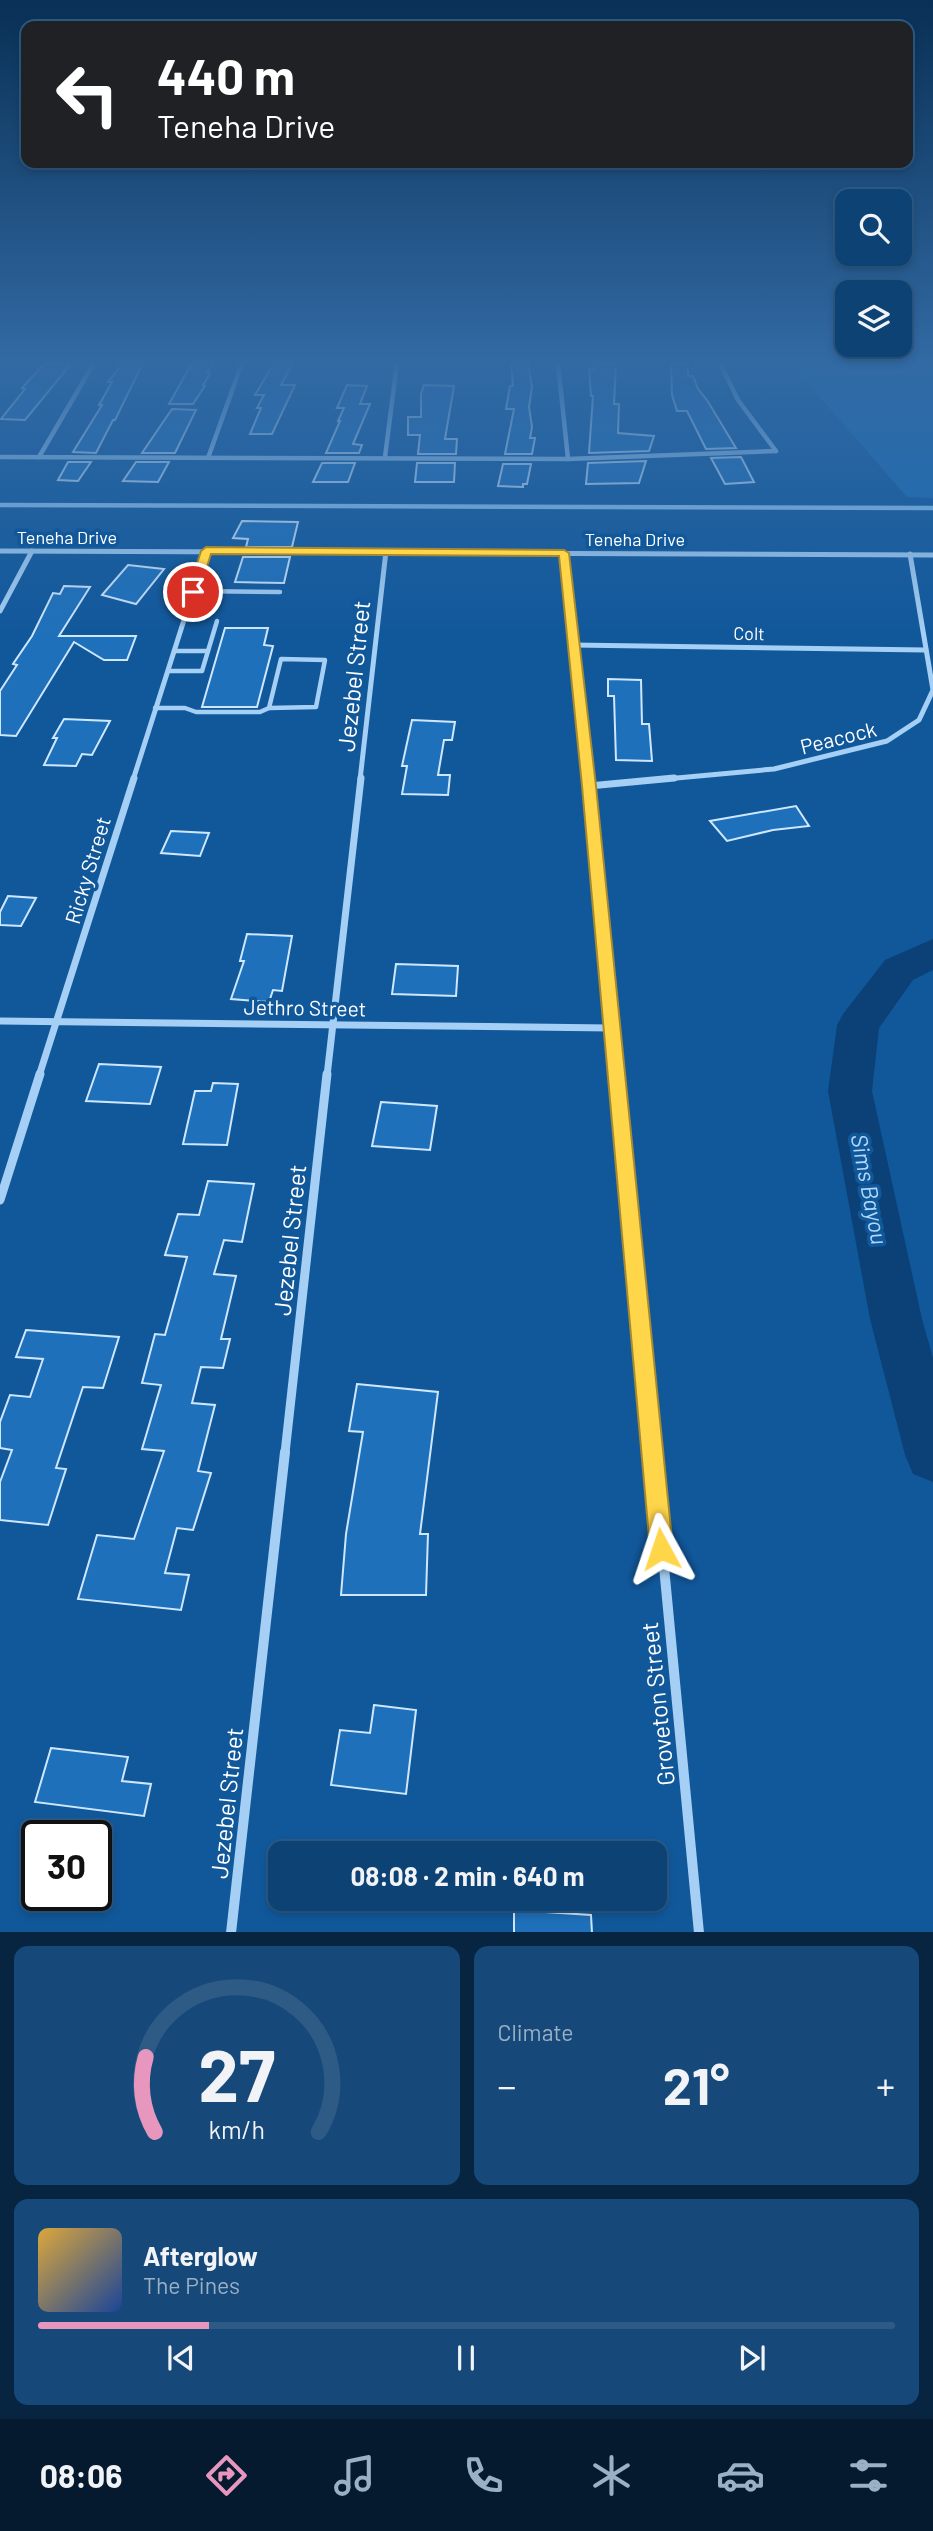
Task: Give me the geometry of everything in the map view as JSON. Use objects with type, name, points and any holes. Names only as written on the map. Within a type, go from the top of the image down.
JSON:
[{"type":"street","points":[[39,457],[41,453]]},
{"type":"street","points":[[208,458],[210,453]]},
{"type":"street","points":[[567,453],[568,459]]},
{"type":"street","points":[[0,457],[568,459],[720,453]]},
{"type":"street","name":"Teneha Drive","points":[[0,551],[933,555]]},
{"type":"street","points":[[0,611],[32,551]]},
{"type":"street","name":"Ricky Street","points":[[0,1200],[206,551]]},
{"type":"street","name":"Jezebel Street","points":[[230,1932],[386,551]]},
{"type":"street","name":"Groveton Street","points":[[564,553],[589,786],[610,1028],[699,1932]]},
{"type":"street","name":"Peacock","points":[[589,786],[774,769],[887,741],[919,720],[933,690],[911,554]]},
{"type":"street","name":"Colt","points":[[573,645],[926,650]]},
{"type":"street","name":"Jethro Street","points":[[0,1021],[610,1028]]},
{"type":"lane","points":[[193,592],[280,592]]},
{"type":"lane","points":[[167,671],[202,671],[217,621]]},
{"type":"lane","points":[[174,651],[208,651]]},
{"type":"lane","points":[[155,708],[185,708],[196,712],[260,712],[269,708],[316,707],[325,660],[281,659],[269,708]]},
{"type":"shaded area","points":[[869,453],[933,453],[933,498],[907,497]]},
{"type":"building","points":[[418,453],[456,453],[456,454]]},
{"type":"building","points":[[741,457],[754,482],[725,484],[711,458]]},
{"type":"building","points":[[646,461],[639,483],[586,484],[588,463]]},
{"type":"building","points":[[68,462],[91,462],[78,481],[58,480]]},
{"type":"building","points":[[136,462],[169,462],[158,482],[123,481]]},
{"type":"building","points":[[322,463],[355,463],[348,482],[313,482]]},
{"type":"building","points":[[417,463],[455,463],[454,482],[415,482]]},
{"type":"building","points":[[503,464],[531,464],[527,484],[523,484],[523,487],[498,486]]},
{"type":"building","points":[[242,521],[298,522],[292,547],[246,547],[248,539],[233,538]]},
{"type":"building","points":[[243,557],[290,557],[284,583],[235,582]]},
{"type":"building","points":[[128,565],[164,569],[136,604],[102,595]]},
{"type":"building","points":[[64,586],[90,587],[59,636],[136,636],[127,660],[104,660],[74,642],[16,736],[0,735],[0,691],[17,665],[13,664],[32,636],[53,593],[60,594]]},
{"type":"building","points":[[225,628],[268,628],[264,645],[273,646],[257,707],[202,707]]},
{"type":"building","points":[[608,679],[641,680],[642,724],[649,724],[652,761],[616,760],[614,696],[608,696]]},
{"type":"building","points":[[64,719],[110,721],[92,755],[82,754],[76,766],[44,765],[57,738],[53,738]]},
{"type":"building","points":[[412,720],[455,722],[452,740],[444,740],[438,775],[450,775],[448,795],[402,794],[407,766],[402,766]]},
{"type":"building","points":[[796,806],[809,826],[773,830],[727,841],[710,821]]},
{"type":"building","points":[[171,831],[209,833],[200,856],[161,853]]},
{"type":"building","points":[[8,896],[36,898],[21,926],[0,925],[0,912]]},
{"type":"building","points":[[247,934],[292,936],[282,991],[273,990],[269,1002],[231,999],[244,961],[240,961]]},
{"type":"building","points":[[396,964],[458,966],[456,996],[392,994]]},
{"type":"building","points":[[99,1064],[161,1067],[150,1104],[86,1101]]},
{"type":"building","points":[[213,1083],[238,1084],[227,1145],[183,1144],[195,1091],[211,1091]]},
{"type":"building","points":[[381,1102],[437,1106],[430,1150],[372,1146]]},
{"type":"building","points":[[208,1181],[254,1184],[242,1242],[224,1240],[214,1274],[236,1276],[221,1339],[230,1339],[223,1368],[201,1367],[192,1403],[215,1405],[198,1471],[211,1473],[193,1530],[177,1528],[165,1573],[189,1575],[181,1610],[78,1599],[97,1535],[134,1539],[164,1451],[142,1449],[161,1385],[142,1383],[155,1334],[165,1335],[187,1257],[165,1255],[178,1214],[199,1215]]},
{"type":"building","points":[[26,1330],[119,1337],[103,1388],[83,1387],[56,1468],[66,1469],[48,1525],[0,1520],[0,1482],[12,1450],[0,1448],[0,1422],[10,1395],[30,1397],[43,1359],[16,1357]]},
{"type":"building","points":[[357,1384],[438,1392],[420,1534],[428,1534],[426,1595],[341,1595],[346,1534],[363,1432],[349,1431]]},
{"type":"building","points":[[374,1705],[416,1710],[406,1794],[331,1785],[340,1730],[370,1733]]},
{"type":"building","points":[[51,1748],[128,1757],[122,1781],[151,1784],[144,1816],[35,1802]]},
{"type":"building","points":[[514,1911],[591,1915],[592,1932],[514,1932]]},
{"type":"waterway","points":[[0,505],[933,508]]},
{"type":"waterway","name":"Sims Bayou","points":[[933,953],[899,970],[858,1025],[850,1091],[896,1319],[933,1455]]},
{"type":"route","points":[[193,592],[206,551],[564,553],[589,786],[661,1549]]}]
